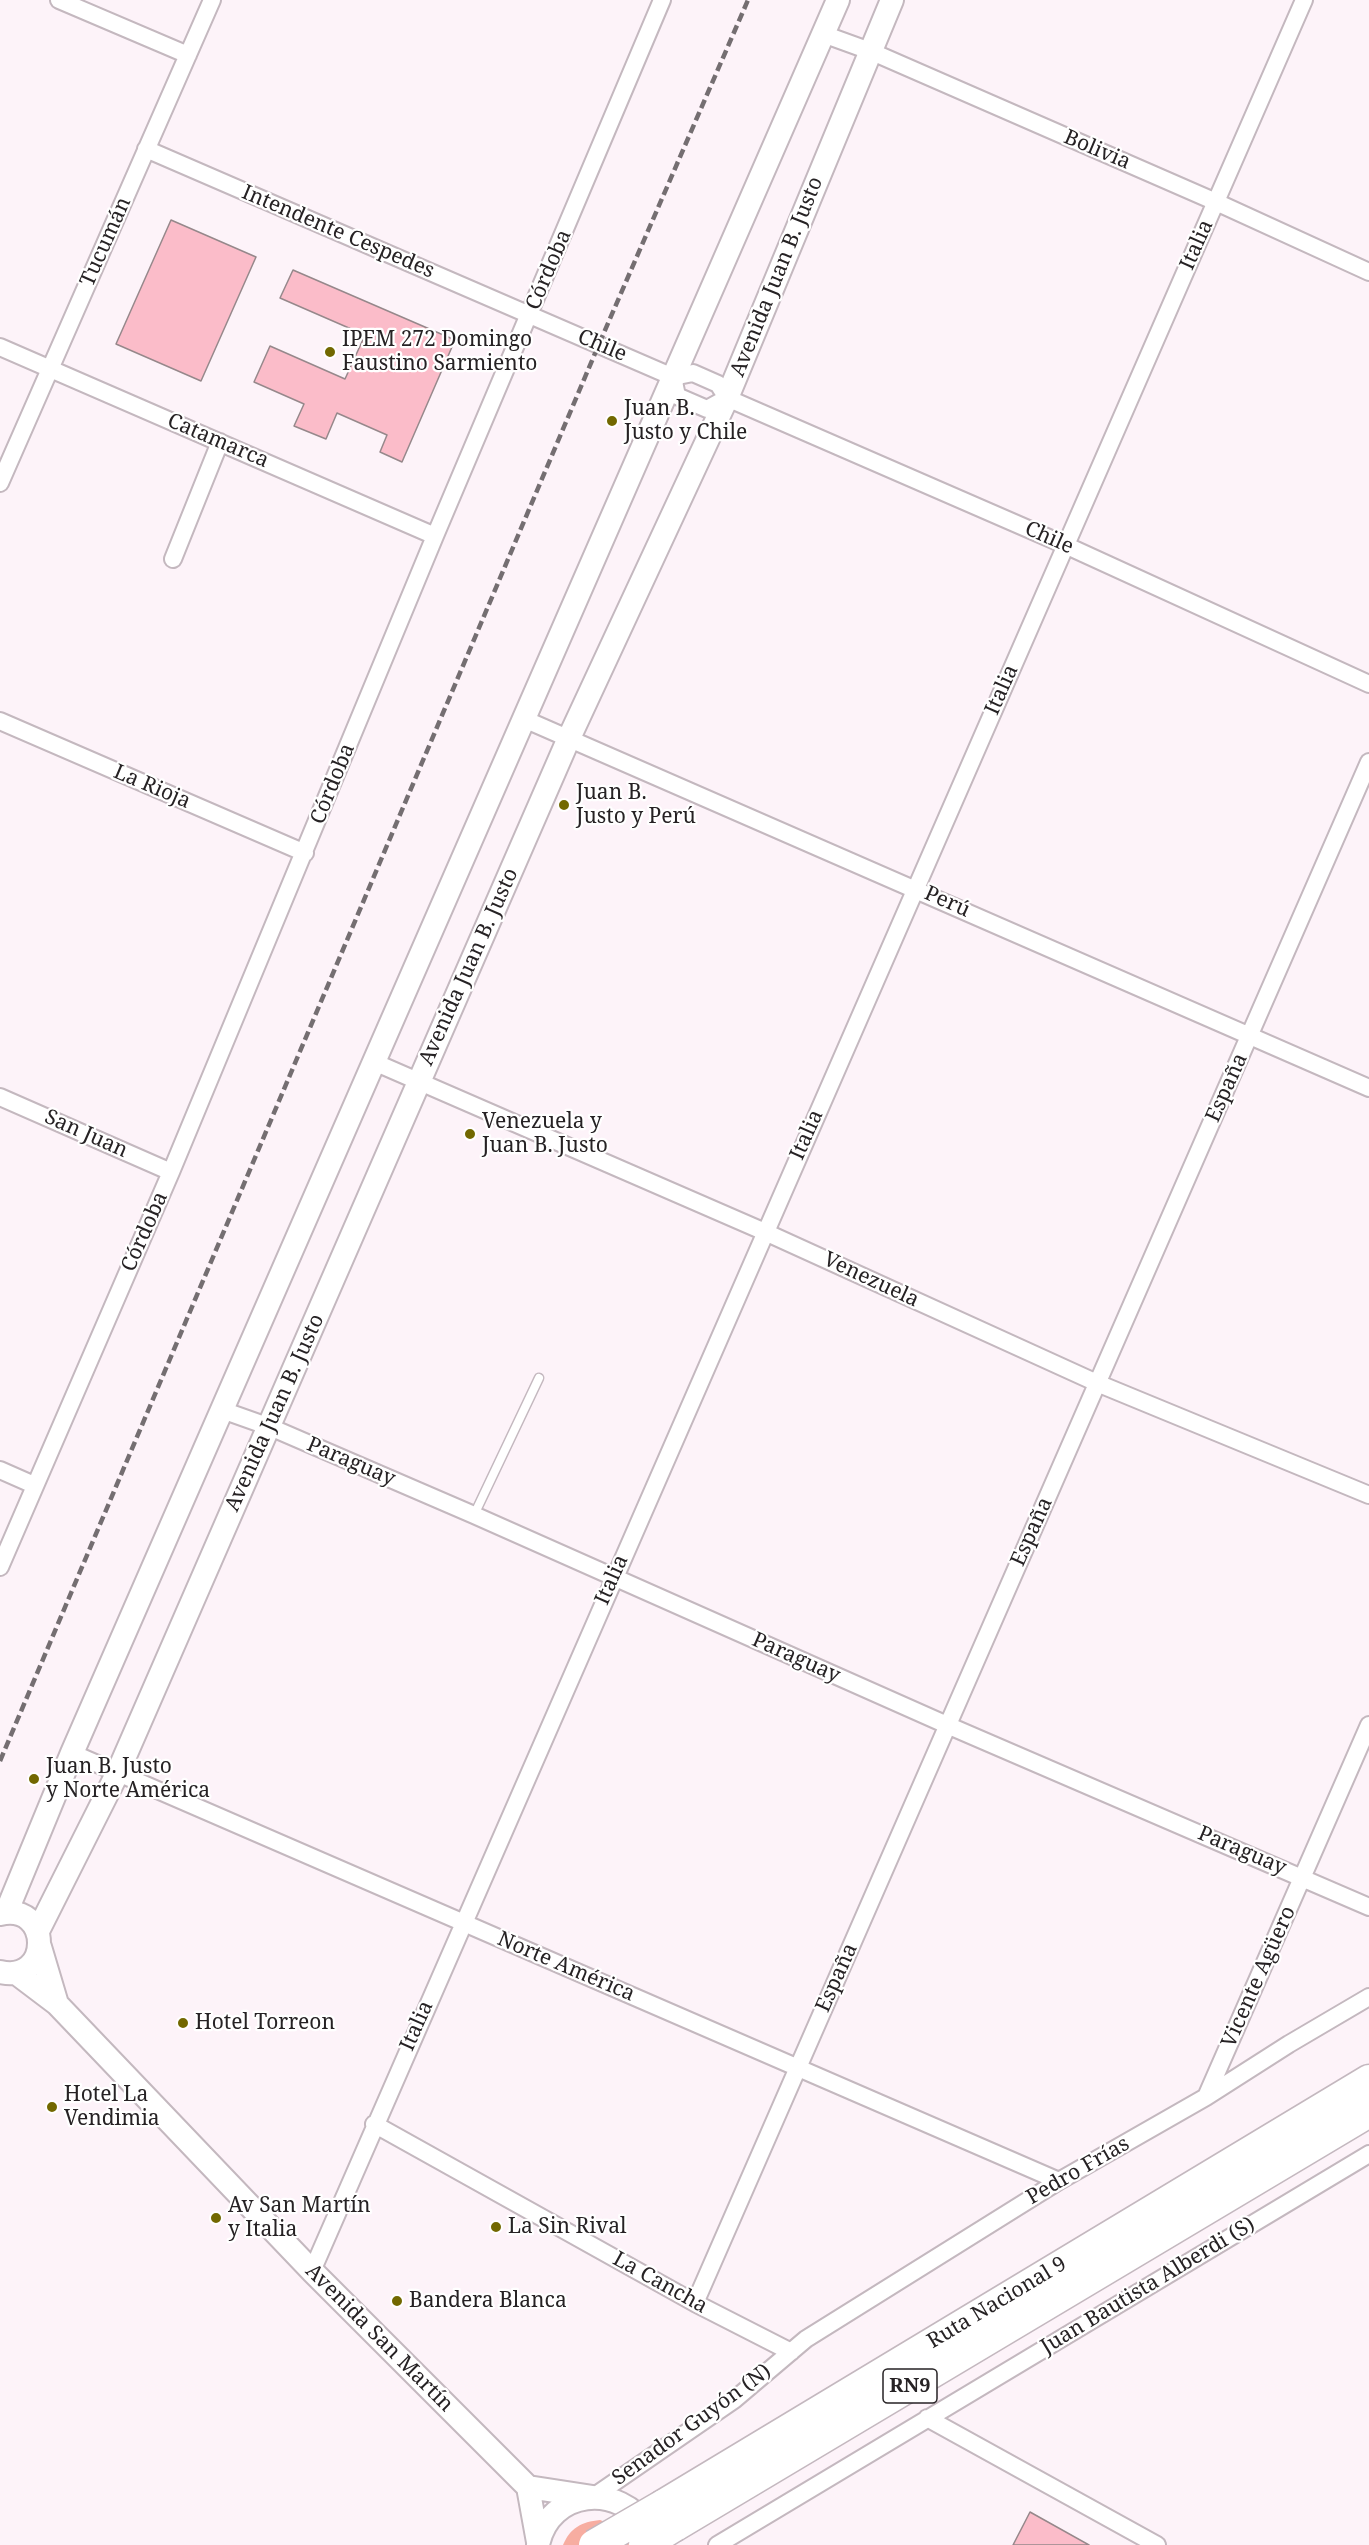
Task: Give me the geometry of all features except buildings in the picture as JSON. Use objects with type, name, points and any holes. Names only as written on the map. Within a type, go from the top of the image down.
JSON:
[{"type":"highway","name":"Ruta Nacional 9","points":[[644,2545],[664,2525],[1369,2080]]},
{"type":"highway","name":"Ruta Nacional 9","points":[[594,2545],[664,2525],[1369,2112]]},
{"type":"main road","points":[[39,1939],[25,1917],[3,1913],[838,0]]},
{"type":"main road","name":"Avenida Juan B. Justo","points":[[8,1972],[32,1964],[39,1939],[118,1772],[569,738],[727,398],[892,0]]},
{"type":"main road","name":"Avenida San Martín","points":[[39,1939],[57,2004]]},
{"type":"main road","name":"Avenida San Martín","points":[[8,1972],[57,2004],[312,2271],[528,2487]]},
{"type":"main road","points":[[536,2544],[528,2487],[607,2498],[621,2503],[643,2521],[664,2525]]},
{"type":"main road","points":[[536,2544],[546,2524],[558,2510],[574,2501],[593,2497]]},
{"type":"street","points":[[59,0],[188,55]]},
{"type":"street","name":"Tucumán","points":[[0,483],[212,0]]},
{"type":"street","name":"Córdoba","points":[[0,1567],[171,1172],[435,536],[662,0]]},
{"type":"street","name":"Italia","points":[[312,2271],[374,2124],[1304,0]]},
{"type":"street","name":"Bolivia","points":[[823,34],[870,51],[1216,202],[1369,272]]},
{"type":"street","name":"Intendente Cespedes","points":[[146,149],[530,315]]},
{"type":"street","name":"Chile","points":[[530,315],[673,377],[693,373],[718,384],[727,398],[1065,545],[1369,684]]},
{"type":"street","name":"Catamarca","points":[[0,347],[435,536]]},
{"type":"street","points":[[673,377],[677,396],[707,408],[727,398]]},
{"type":"street","points":[[173,559],[220,442]]},
{"type":"street","name":"Perú","points":[[524,719],[1369,1088]]},
{"type":"street","name":"La Rioja","points":[[0,721],[305,853]]},
{"type":"street","name":"España","points":[[695,2303],[1369,762]]},
{"type":"street","name":"Venezuela","points":[[374,1062],[765,1232],[1097,1383],[1369,1495]]},
{"type":"street","name":"San Juan","points":[[0,1097],[171,1172]]},
{"type":"street","name":"Paraguay","points":[[222,1410],[270,1427],[474,1515],[947,1725],[1369,1907]]},
{"type":"street","points":[[0,1470],[34,1485]]},
{"type":"street","name":"Vicente Agüero","points":[[1206,2097],[1369,1725]]},
{"type":"street","name":"Norte América","points":[[72,1753],[1059,2181]]},
{"type":"street","name":"Pedro Frías","points":[[791,2352],[806,2339],[1059,2181],[1206,2097],[1369,1997]]},
{"type":"street","name":"La Cancha","points":[[374,2124],[695,2303],[791,2352]]},
{"type":"street","name":"Juan Bautista Alberdi (S)","points":[[927,2418],[1369,2154]]},
{"type":"street","name":"Senador Guyón (N)","points":[[593,2497],[734,2400],[791,2352]]},
{"type":"street","points":[[717,2545],[927,2418],[1157,2545]]},
{"type":"lane","points":[[474,1515],[539,1378]]},
{"type":"shaded area","points":[[600,2520],[618,2529],[629,2545],[563,2545],[569,2534],[577,2527],[587,2522]]},
{"type":"railway","points":[[0,1761],[599,344],[748,0]]},
{"type":"place","name":"IPEM 272 Domingo Faustino Sarmiento","points":[[330,352]]},
{"type":"place","name":"Juan B. Justo y Chile","points":[[612,421]]},
{"type":"place","name":"Juan B. Justo y Perú","points":[[564,805]]},
{"type":"place","name":"Venezuela y Juan B. Justo","points":[[470,1134]]},
{"type":"place","name":"Juan B. Justo y Norte América","points":[[34,1779]]},
{"type":"place","name":"Hotel Torreon","points":[[183,2023]]},
{"type":"place","name":"Hotel La Vendimia","points":[[52,2107]]},
{"type":"place","name":"Av San Martín y Italia","points":[[216,2218]]},
{"type":"place","name":"La Sin Rival","points":[[496,2227]]},
{"type":"place","name":"Bandera Blanca","points":[[397,2301]]}]
